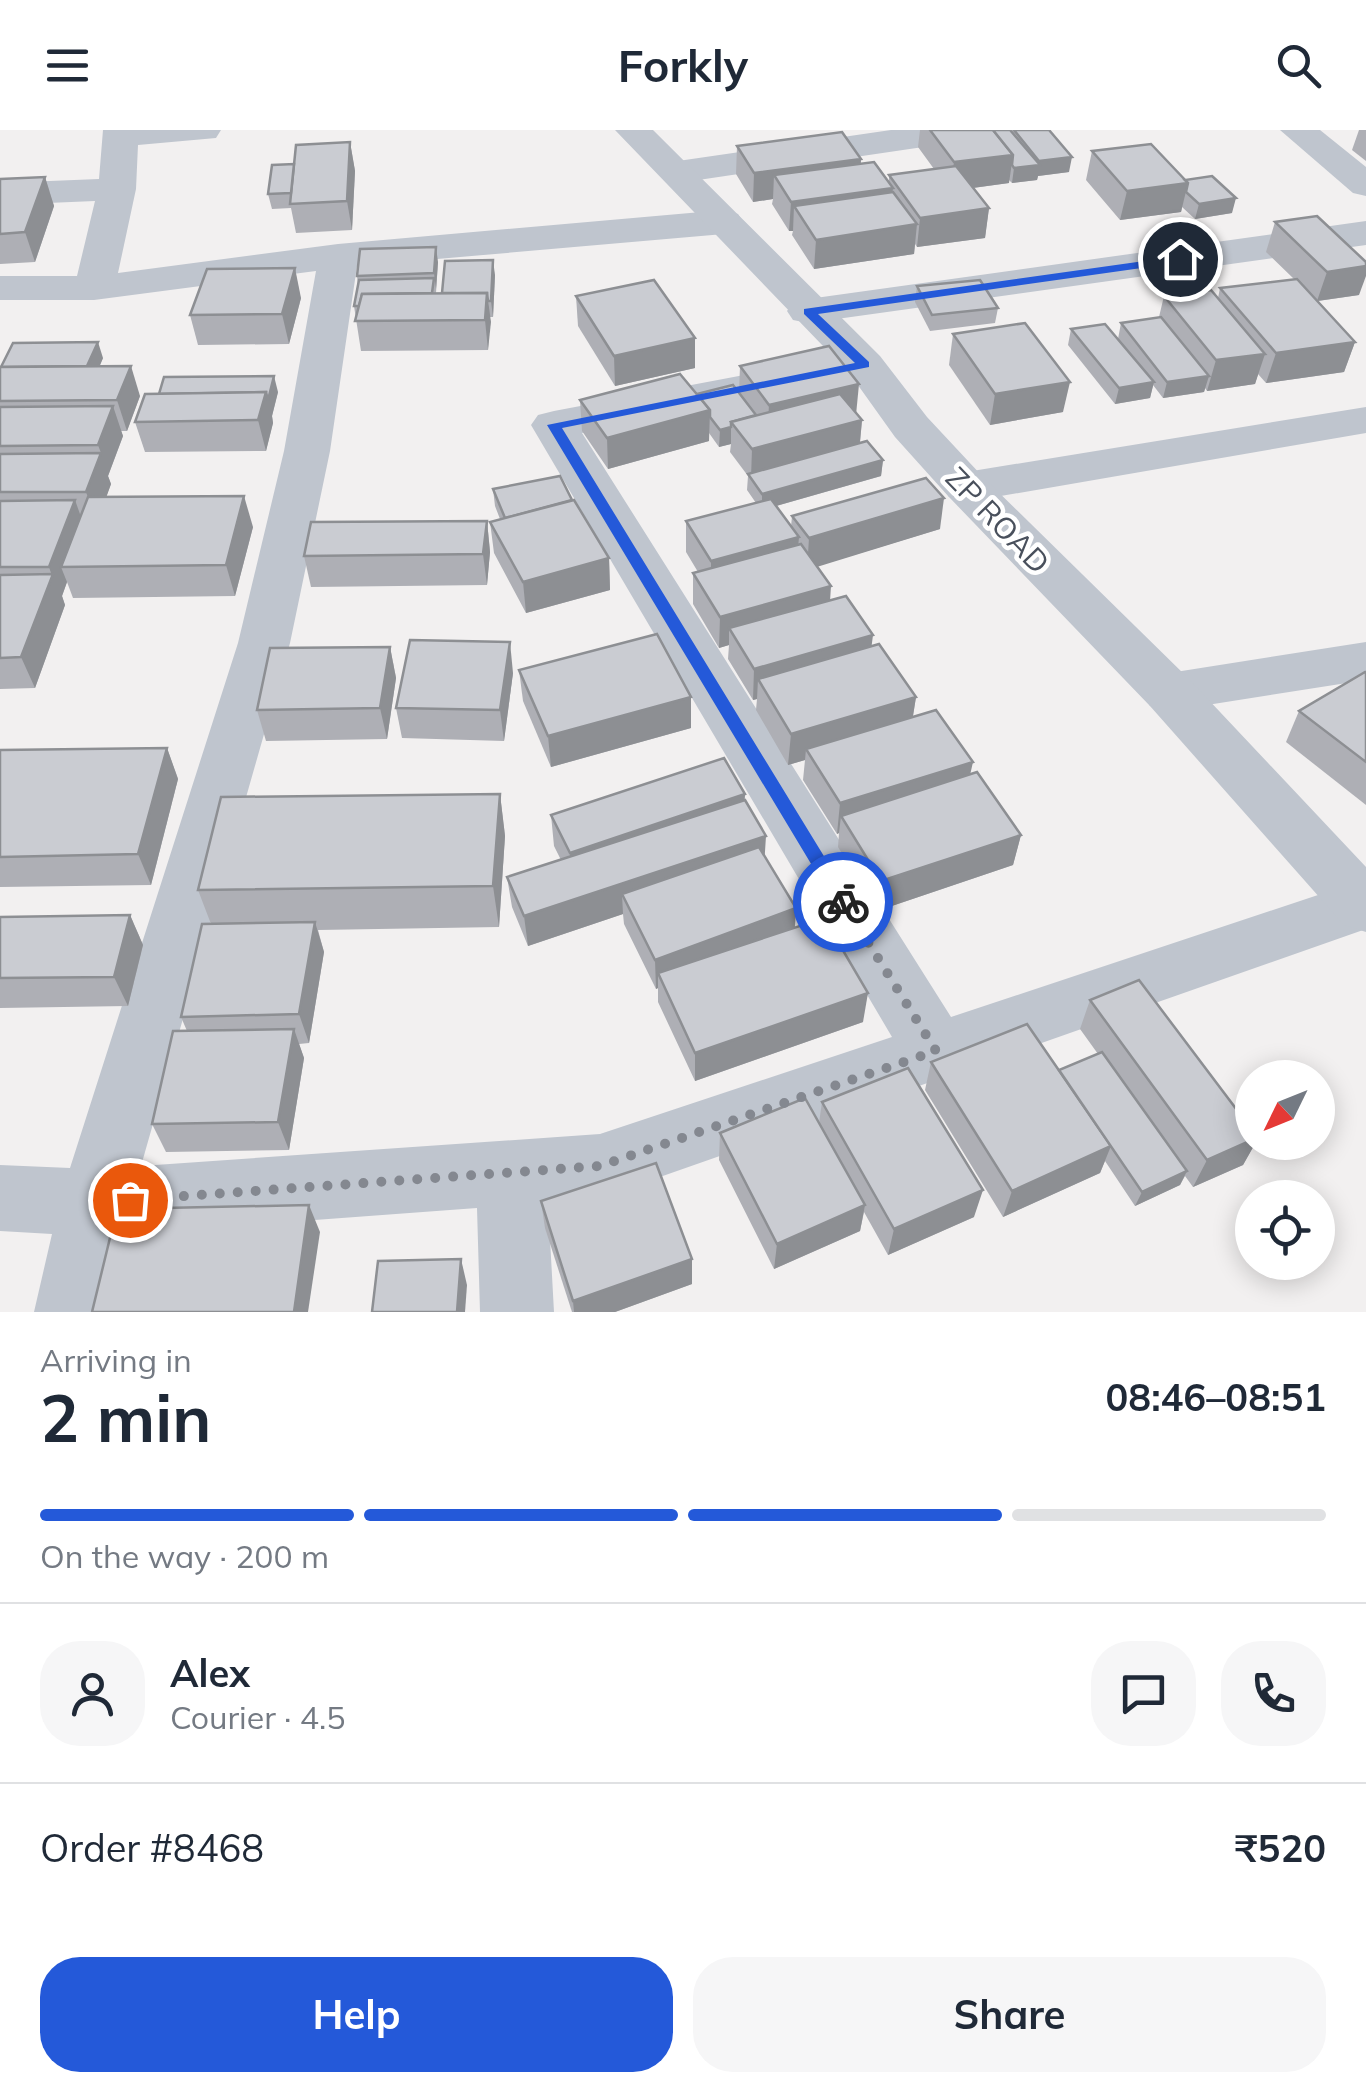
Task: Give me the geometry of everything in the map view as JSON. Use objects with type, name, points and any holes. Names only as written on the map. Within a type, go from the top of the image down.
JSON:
[{"type":"street","points":[[94,288],[117,189],[121,133],[203,130]]},
{"type":"street","name":"ZP ROAD","points":[[633,130],[678,172],[808,311],[865,364],[911,427],[966,487],[1169,692],[1365,905]]},
{"type":"street","points":[[678,172],[964,130]]},
{"type":"street","points":[[1298,130],[1366,185]]},
{"type":"street","points":[[0,194],[117,189]]},
{"type":"street","points":[[0,334],[10,288],[94,288],[338,256],[724,222]]},
{"type":"street","points":[[808,311],[1366,233]]},
{"type":"street","points":[[71,1312],[92,1202],[264,645],[317,414],[338,256]]},
{"type":"street","points":[[865,364],[554,425],[936,1051]]},
{"type":"street","points":[[966,487],[1366,420]]},
{"type":"street","points":[[1169,692],[1366,661]]},
{"type":"street","points":[[0,1198],[92,1202],[600,1166],[1365,905]]},
{"type":"street","points":[[511,1173],[517,1312]]},
{"type":"building","points":[[930,130],[993,130],[1013,155],[954,162]]},
{"type":"building","points":[[993,130],[1010,130],[1040,165],[1014,168],[1013,155]]},
{"type":"building","points":[[1014,130],[1049,130],[1072,157],[1039,161]]},
{"type":"building","points":[[842,132],[861,159],[754,173],[737,146]]},
{"type":"building","points":[[350,142],[347,201],[290,204],[296,145]]},
{"type":"building","points":[[1151,144],[1188,183],[1127,191],[1092,151]]},
{"type":"building","points":[[874,162],[893,188],[791,202],[774,175]]},
{"type":"building","points":[[294,164],[291,193],[268,194],[272,165]]},
{"type":"building","points":[[956,166],[989,208],[920,218],[889,175]]},
{"type":"building","points":[[1212,176],[1236,198],[1199,204],[1186,192],[1185,180]]},
{"type":"building","points":[[45,177],[25,232],[0,234],[0,179]]},
{"type":"building","points":[[893,192],[917,224],[816,240],[794,206]]},
{"type":"building","points":[[1317,216],[1366,266],[1327,272],[1275,222]]},
{"type":"building","points":[[436,247],[434,273],[357,276],[360,249]]},
{"type":"building","points":[[493,260],[491,301],[487,293],[442,293],[445,261]]},
{"type":"building","points":[[295,268],[282,314],[190,315],[207,269]]},
{"type":"building","points":[[434,278],[432,293],[362,294],[359,306],[354,306],[359,280]]},
{"type":"building","points":[[1297,279],[1355,342],[1276,353],[1220,288]]},
{"type":"building","points":[[654,280],[695,338],[614,356],[576,296]]},
{"type":"building","points":[[980,280],[998,308],[932,315],[917,286]]},
{"type":"building","points":[[1211,290],[1265,354],[1216,360],[1164,296]]},
{"type":"building","points":[[487,293],[485,320],[355,321],[362,294]]},
{"type":"building","points":[[1161,317],[1209,376],[1167,382],[1121,323]]},
{"type":"building","points":[[1025,323],[1070,382],[995,394],[953,334]]},
{"type":"building","points":[[1105,324],[1154,382],[1119,388],[1071,329]]},
{"type":"building","points":[[98,342],[87,366],[1,367],[13,343]]},
{"type":"building","points":[[829,346],[859,384],[769,405],[740,366]]},
{"type":"building","points":[[131,366],[117,400],[0,401],[0,367]]},
{"type":"building","points":[[680,374],[710,410],[607,438],[580,400]]},
{"type":"building","points":[[274,376],[268,400],[266,392],[159,394],[164,377]]},
{"type":"building","points":[[733,385],[756,415],[731,422],[731,427],[720,430],[697,394]]},
{"type":"building","points":[[266,392],[258,420],[135,422],[145,394]]},
{"type":"building","points":[[840,394],[862,420],[752,449],[731,422]]},
{"type":"building","points":[[113,406],[98,445],[0,446],[0,407]]},
{"type":"building","points":[[867,441],[883,460],[762,494],[748,474]]},
{"type":"building","points":[[101,453],[86,492],[0,492],[0,454]]},
{"type":"building","points":[[560,476],[572,500],[505,518],[493,489]]},
{"type":"building","points":[[926,478],[944,498],[809,538],[792,516]]},
{"type":"building","points":[[244,496],[226,565],[61,567],[88,497]]},
{"type":"building","points":[[771,499],[799,537],[711,561],[686,521]]},
{"type":"building","points":[[75,500],[49,567],[0,567],[0,501]]},
{"type":"building","points":[[574,500],[609,558],[523,582],[490,522]]},
{"type":"building","points":[[487,521],[483,554],[304,556],[311,522]]},
{"type":"building","points":[[801,544],[831,586],[720,617],[693,573]]},
{"type":"building","points":[[53,574],[21,657],[0,658],[0,575]]},
{"type":"building","points":[[846,596],[873,635],[754,669],[729,628]]},
{"type":"building","points":[[657,634],[691,697],[548,736],[519,670]]},
{"type":"building","points":[[410,640],[510,642],[500,710],[396,708]]},
{"type":"building","points":[[879,644],[916,697],[791,734],[758,679]]},
{"type":"building","points":[[390,647],[380,708],[257,710],[270,648]]},
{"type":"building","points":[[1366,673],[1366,762],[1299,711]]},
{"type":"building","points":[[936,710],[973,762],[840,803],[806,749]]},
{"type":"building","points":[[167,748],[138,854],[0,857],[0,750]]},
{"type":"building","points":[[724,758],[745,794],[570,853],[551,815]]},
{"type":"building","points":[[977,772],[1021,835],[881,881],[841,816]]},
{"type":"building","points":[[500,794],[493,886],[198,890],[221,797]]},
{"type":"building","points":[[745,800],[766,836],[524,916],[507,877]]},
{"type":"building","points":[[759,847],[796,908],[655,960],[622,894]]},
{"type":"building","points":[[130,915],[114,977],[0,978],[0,917]]},
{"type":"building","points":[[824,918],[868,993],[695,1053],[658,973]]},
{"type":"building","points":[[315,922],[299,1014],[181,1017],[202,924]]},
{"type":"building","points":[[1139,980],[1235,1107],[1235,1148],[1207,1160],[1090,1000]]},
{"type":"building","points":[[1027,1024],[1111,1146],[1012,1191],[931,1062]]},
{"type":"building","points":[[294,1029],[278,1122],[152,1124],[173,1031]]},
{"type":"building","points":[[1102,1052],[1187,1171],[1142,1192],[1059,1070]]},
{"type":"building","points":[[908,1068],[983,1190],[894,1229],[822,1102]]},
{"type":"building","points":[[805,1098],[865,1205],[777,1244],[720,1133]]},
{"type":"building","points":[[656,1163],[692,1259],[573,1301],[541,1201]]},
{"type":"building","points":[[309,1205],[294,1312],[92,1312],[117,1209]]},
{"type":"building","points":[[461,1259],[457,1312],[372,1312],[378,1261]]},
{"type":"way so far","points":[[130,1200],[600,1166],[936,1051],[843,902]]},
{"type":"route","points":[[843,902],[554,425],[865,364],[808,311],[1180,259]]}]
